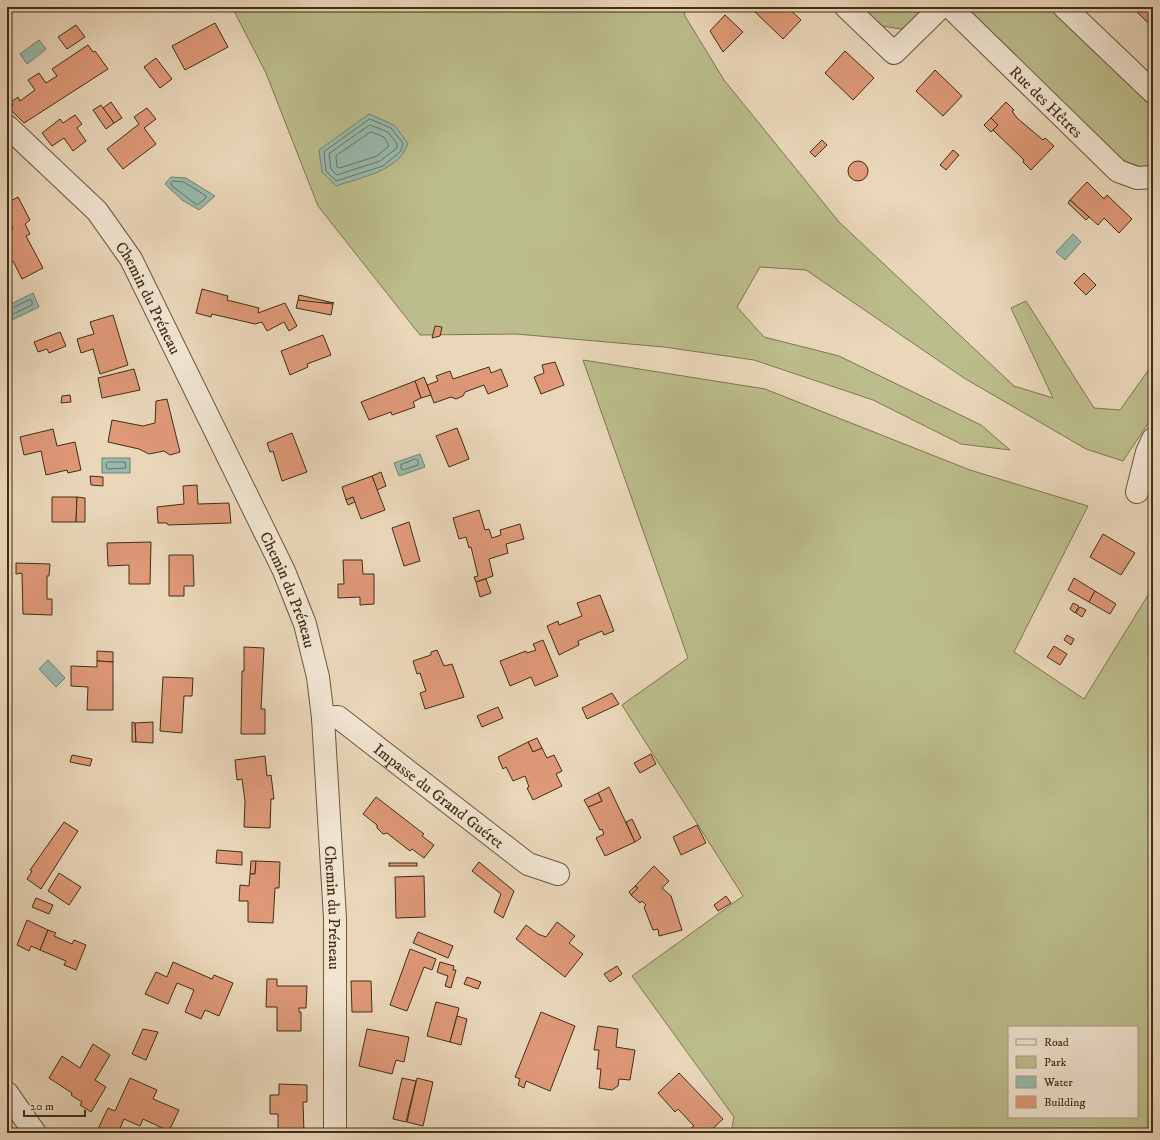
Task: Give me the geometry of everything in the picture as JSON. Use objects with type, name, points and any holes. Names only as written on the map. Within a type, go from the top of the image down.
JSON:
[{"type":"street","points":[[846,7],[894,53],[941,7]]},
{"type":"street","name":"Rue des Hêtres","points":[[950,7],[1118,171],[1137,178],[1153,177]]},
{"type":"street","points":[[1064,7],[1153,92]]},
{"type":"street","name":"Chemin du Préneau","points":[[7,126],[97,211],[131,259],[284,571],[305,624],[318,677],[323,718],[335,918],[335,1133]]},
{"type":"street","points":[[1137,492],[1147,452],[1153,439]]},
{"type":"street","name":"Impasse du Grand Guéret","points":[[323,718],[338,717],[528,864],[558,874]]},
{"type":"street","points":[[7,1093],[35,1133]]},
{"type":"green space","points":[[232,7],[684,7],[685,16],[724,80],[839,222],[1014,386],[1053,398],[1011,308],[1026,301],[1094,408],[1120,410],[1150,368],[1153,384],[1153,416],[1123,461],[1086,449],[964,378],[806,270],[760,267],[737,307],[764,337],[839,356],[981,425],[1010,450],[961,444],[873,400],[754,360],[664,347],[516,334],[420,335],[318,206],[266,73]]},
{"type":"green space","points":[[863,7],[924,7],[916,22],[901,29],[882,26]]},
{"type":"green space","points":[[960,7],[1054,7],[1153,100],[1153,163],[1144,168],[1119,159]]},
{"type":"green space","points":[[583,360],[765,389],[970,470],[1088,506],[1014,652],[1084,699],[1153,587],[1153,1133],[731,1133],[734,1117],[632,976],[743,896],[622,705],[688,658]]},
{"type":"water","points":[[39,40],[46,49],[27,64],[20,54]]},
{"type":"water","points":[[369,114],[394,125],[408,143],[404,153],[388,167],[378,172],[336,186],[322,172],[319,150]]},
{"type":"water","points":[[171,177],[186,178],[215,196],[199,210],[182,200],[165,184]]},
{"type":"water","points":[[1073,234],[1081,242],[1065,260],[1056,252]]},
{"type":"water","points":[[33,293],[39,307],[12,320],[7,311],[7,306]]},
{"type":"water","points":[[420,454],[425,467],[399,476],[394,463]]},
{"type":"water","points":[[102,458],[130,458],[130,473],[102,473]]},
{"type":"water","points":[[48,660],[65,678],[56,687],[39,669]]},
{"type":"building","points":[[758,7],[787,7],[801,20],[783,39],[754,11]]},
{"type":"building","points":[[1132,7],[1153,7],[1153,15],[1147,22]]},
{"type":"building","points":[[725,15],[743,32],[723,52],[710,31]]},
{"type":"building","points":[[215,23],[228,47],[185,70],[172,46]]},
{"type":"building","points":[[76,25],[85,37],[67,49],[58,37]]},
{"type":"building","points":[[88,45],[93,52],[95,51],[108,69],[24,123],[9,108],[13,105],[11,102],[18,97],[20,101],[35,90],[28,80],[39,73],[46,83],[57,76],[52,69]]},
{"type":"building","points":[[845,51],[874,78],[853,100],[825,73]]},
{"type":"building","points":[[156,58],[172,79],[160,88],[144,67]]},
{"type":"building","points":[[935,70],[962,96],[943,116],[916,91]]},
{"type":"building","points":[[111,102],[122,118],[114,123],[103,108]]},
{"type":"building","points":[[1006,102],[1014,110],[1012,111],[1017,118],[1043,140],[1045,138],[1054,146],[1031,170],[1023,162],[1024,160],[993,130],[998,125],[991,118]]},
{"type":"building","points":[[101,105],[114,123],[106,129],[93,110]]},
{"type":"building","points":[[147,108],[156,119],[144,128],[156,144],[123,169],[107,149],[139,124],[134,117]]},
{"type":"building","points":[[75,115],[82,124],[77,128],[86,141],[73,151],[64,138],[52,146],[42,133],[60,119],[63,123]]},
{"type":"building","points":[[991,118],[998,125],[991,132],[984,125]]},
{"type":"building","points":[[822,140],[827,145],[815,157],[810,152]]},
{"type":"building","points":[[953,150],[959,155],[946,170],[940,165]]},
{"type":"building","points":[[858,161],[865,164],[868,171],[865,178],[858,181],[851,178],[848,171],[851,164]]},
{"type":"building","points":[[1087,182],[1104,199],[1107,195],[1132,219],[1119,233],[1104,218],[1098,225],[1070,200]]},
{"type":"building","points":[[18,197],[30,220],[25,224],[30,234],[26,236],[43,268],[22,279],[13,261],[7,264],[7,233],[13,229],[7,217],[7,203]]},
{"type":"building","points":[[1070,200],[1089,217],[1086,220],[1068,203]]},
{"type":"building","points":[[1084,273],[1096,285],[1086,295],[1074,283]]},
{"type":"building","points":[[202,289],[228,296],[227,300],[259,308],[258,313],[285,303],[297,326],[289,331],[284,322],[267,331],[262,322],[255,324],[212,314],[211,317],[196,313]]},
{"type":"building","points":[[299,295],[334,303],[317,303],[298,300]]},
{"type":"building","points":[[298,300],[333,304],[331,315],[296,308]]},
{"type":"building","points":[[113,315],[128,365],[100,374],[93,349],[81,353],[77,339],[94,334],[90,322]]},
{"type":"building","points":[[435,326],[442,327],[440,336],[432,338]]},
{"type":"building","points":[[60,332],[66,346],[49,353],[47,349],[38,352],[34,342]]},
{"type":"building","points":[[323,335],[331,355],[307,364],[308,367],[290,375],[281,351]]},
{"type":"building","points":[[555,362],[564,385],[541,394],[534,377],[544,373],[542,365]]},
{"type":"building","points":[[489,367],[491,373],[501,369],[508,386],[488,394],[484,385],[465,392],[463,396],[456,399],[451,397],[434,403],[427,385],[438,381],[436,376],[450,371],[453,379]]},
{"type":"building","points":[[134,369],[140,390],[102,398],[98,378]]},
{"type":"building","points":[[424,377],[431,395],[421,398],[415,381]]},
{"type":"building","points":[[415,381],[421,398],[413,402],[415,407],[392,415],[391,412],[369,420],[361,402]]},
{"type":"building","points":[[70,395],[71,402],[61,403],[62,396]]},
{"type":"building","points":[[167,399],[180,452],[170,455],[164,451],[149,454],[139,449],[108,442],[112,420],[143,426],[155,423],[156,401]]},
{"type":"building","points":[[457,428],[469,459],[449,467],[436,436]]},
{"type":"building","points":[[53,429],[57,446],[75,442],[81,470],[68,473],[67,470],[46,475],[41,451],[24,455],[20,437]]},
{"type":"building","points":[[292,433],[307,472],[282,481],[273,451],[270,452],[267,443]]},
{"type":"building","points":[[381,472],[386,486],[377,490],[372,476]]},
{"type":"building","points":[[90,476],[103,477],[103,486],[91,485]]},
{"type":"building","points":[[372,476],[385,510],[361,519],[353,497],[346,500],[342,487]]},
{"type":"building","points":[[197,485],[198,504],[229,503],[231,523],[168,525],[167,523],[158,523],[157,507],[184,504],[183,486]]},
{"type":"building","points":[[52,497],[77,497],[76,522],[52,522]]},
{"type":"building","points":[[77,497],[85,498],[85,522],[76,522]]},
{"type":"building","points":[[353,497],[355,502],[348,505],[346,500]]},
{"type":"building","points":[[479,510],[485,530],[489,529],[492,538],[501,535],[500,530],[520,524],[524,539],[506,544],[508,553],[489,559],[493,576],[476,582],[474,577],[478,576],[471,547],[469,548],[466,537],[459,539],[453,518]]},
{"type":"building","points":[[409,522],[420,561],[404,566],[392,528]]},
{"type":"building","points":[[1103,534],[1135,553],[1121,575],[1090,557]]},
{"type":"building","points":[[151,542],[150,584],[129,584],[129,565],[108,566],[107,543]]},
{"type":"building","points":[[169,555],[193,555],[194,586],[184,586],[184,596],[169,596]]},
{"type":"building","points":[[343,560],[362,560],[363,574],[374,574],[374,604],[360,605],[360,597],[338,598],[338,584],[344,584]]},
{"type":"building","points":[[16,563],[50,564],[49,576],[47,576],[47,599],[52,599],[52,615],[23,614],[22,573],[16,574]]},
{"type":"building","points":[[1074,578],[1095,591],[1089,602],[1068,590]]},
{"type":"building","points":[[486,579],[491,593],[480,597],[476,582]]},
{"type":"building","points":[[1095,591],[1116,604],[1110,614],[1089,602]]},
{"type":"building","points":[[600,595],[614,631],[604,635],[602,631],[578,641],[579,645],[559,655],[547,626],[558,621],[559,625],[582,616],[577,603]]},
{"type":"building","points":[[1073,603],[1079,606],[1075,613],[1070,609]]},
{"type":"building","points":[[1080,607],[1086,610],[1082,617],[1076,613]]},
{"type":"building","points":[[1067,635],[1074,639],[1071,645],[1064,640]]},
{"type":"building","points":[[543,640],[558,676],[535,686],[531,677],[510,686],[500,661],[526,651],[527,653],[536,650],[533,644]]},
{"type":"building","points":[[1054,646],[1067,654],[1060,665],[1047,657]]},
{"type":"building","points":[[244,647],[264,648],[261,709],[265,709],[265,734],[241,734]]},
{"type":"building","points":[[437,650],[444,666],[452,664],[464,697],[425,709],[420,693],[426,691],[420,673],[417,674],[413,661],[431,655],[431,652]]},
{"type":"building","points":[[97,651],[113,652],[113,662],[97,661]]},
{"type":"building","points":[[97,661],[113,662],[113,710],[87,710],[88,687],[71,686],[71,666],[97,667]]},
{"type":"building","points":[[163,677],[193,678],[192,696],[184,696],[182,733],[160,731]]},
{"type":"building","points":[[612,693],[619,704],[587,719],[582,708]]},
{"type":"building","points":[[498,707],[503,718],[482,727],[477,716]]},
{"type":"building","points":[[132,722],[135,723],[136,742],[132,742]]},
{"type":"building","points":[[153,722],[153,743],[136,742],[135,723]]},
{"type":"building","points":[[537,738],[542,748],[533,752],[528,742]]},
{"type":"building","points":[[528,742],[533,752],[542,748],[547,758],[554,755],[562,771],[556,774],[562,786],[533,800],[527,788],[529,787],[525,776],[513,781],[506,767],[503,769],[498,757]]},
{"type":"building","points":[[651,754],[656,764],[640,773],[634,763]]},
{"type":"building","points":[[72,755],[92,759],[90,766],[70,762]]},
{"type":"building","points":[[265,756],[267,776],[271,775],[274,799],[271,799],[270,828],[244,827],[245,801],[242,779],[237,780],[235,760]]},
{"type":"building","points":[[609,787],[635,842],[605,856],[596,838],[604,834],[602,829],[600,830],[588,807],[602,801],[598,793]]},
{"type":"building","points":[[598,793],[602,801],[588,807],[584,800]]},
{"type":"building","points":[[376,797],[424,834],[422,836],[434,845],[424,858],[412,849],[410,851],[387,833],[383,834],[377,828],[377,825],[363,814]]},
{"type":"building","points":[[632,819],[641,838],[635,842],[626,822]]},
{"type":"building","points":[[64,822],[78,831],[41,889],[27,879],[32,871],[30,870]]},
{"type":"building","points":[[697,825],[706,843],[681,855],[673,837]]},
{"type":"building","points":[[217,850],[242,852],[242,865],[216,863]]},
{"type":"building","points":[[251,861],[256,861],[255,874],[250,874]]},
{"type":"building","points":[[256,861],[280,862],[279,888],[275,888],[273,923],[248,922],[248,901],[239,901],[240,885],[249,886],[250,874],[255,874]]},
{"type":"building","points":[[479,862],[514,891],[503,918],[494,912],[501,894],[472,871]]},
{"type":"building","points":[[389,863],[417,863],[417,866],[389,866]]},
{"type":"building","points":[[654,866],[669,881],[662,888],[671,896],[682,930],[659,936],[658,929],[653,930],[644,907],[646,905],[642,901],[640,903],[631,895],[638,888],[635,886]]},
{"type":"building","points":[[59,873],[81,887],[69,905],[48,891]]},
{"type":"building","points":[[424,876],[425,917],[396,918],[395,877]]},
{"type":"building","points":[[635,886],[638,888],[631,895],[629,892]]},
{"type":"building","points":[[726,896],[731,903],[718,911],[714,905]]},
{"type":"building","points":[[36,898],[53,905],[49,914],[32,907]]},
{"type":"building","points":[[27,920],[48,930],[40,950],[31,946],[29,951],[17,945]]},
{"type":"building","points":[[557,922],[575,936],[569,943],[583,954],[565,977],[516,939],[526,925],[538,934],[546,937]]},
{"type":"building","points":[[48,930],[56,933],[54,936],[72,944],[74,940],[86,945],[76,970],[64,965],[66,961],[40,950]]},
{"type":"building","points":[[418,932],[453,946],[448,958],[413,943]]},
{"type":"building","points":[[410,949],[436,959],[432,970],[424,967],[407,1011],[390,1005]]},
{"type":"building","points":[[173,962],[212,979],[214,975],[233,983],[219,1016],[205,1010],[201,1019],[185,1012],[194,990],[177,983],[168,1004],[145,994],[156,972],[167,977]]},
{"type":"building","points":[[440,962],[454,966],[453,970],[456,970],[451,988],[445,986],[448,976],[437,972]]},
{"type":"building","points":[[617,966],[622,974],[610,982],[604,974]]},
{"type":"building","points":[[467,977],[481,982],[478,989],[464,984]]},
{"type":"building","points":[[267,979],[277,979],[277,986],[307,986],[306,1008],[299,1008],[299,1012],[301,1012],[301,1031],[277,1031],[277,1007],[266,1007]]},
{"type":"building","points":[[351,981],[371,981],[372,1012],[352,1012]]},
{"type":"building","points":[[436,1002],[459,1008],[450,1042],[427,1036]]},
{"type":"building","points":[[541,1012],[575,1026],[550,1091],[526,1081],[524,1088],[518,1085],[520,1079],[515,1077]]},
{"type":"building","points":[[457,1016],[467,1019],[461,1045],[450,1042]]},
{"type":"building","points":[[598,1026],[618,1029],[616,1047],[635,1050],[630,1080],[619,1079],[618,1086],[612,1090],[599,1088],[601,1069],[597,1069],[599,1050],[594,1050]]},
{"type":"building","points":[[143,1029],[158,1032],[146,1060],[132,1054]]},
{"type":"building","points":[[367,1029],[409,1037],[404,1062],[396,1060],[392,1074],[359,1066]]},
{"type":"building","points":[[93,1044],[110,1055],[95,1080],[106,1087],[91,1112],[80,1105],[82,1102],[71,1095],[72,1093],[49,1078],[62,1056],[80,1068]]},
{"type":"building","points":[[679,1073],[723,1119],[708,1133],[694,1133],[690,1129],[694,1126],[678,1109],[675,1112],[658,1093]]},
{"type":"building","points":[[130,1078],[157,1090],[153,1099],[179,1110],[169,1131],[143,1119],[140,1126],[124,1119],[118,1133],[96,1133],[108,1108],[115,1111]]},
{"type":"building","points":[[402,1078],[416,1081],[406,1122],[393,1119]]},
{"type":"building","points":[[417,1078],[433,1082],[423,1126],[407,1122]]},
{"type":"building","points":[[279,1084],[307,1085],[307,1102],[303,1102],[304,1133],[278,1133],[278,1114],[270,1114],[270,1095],[279,1095]]}]
